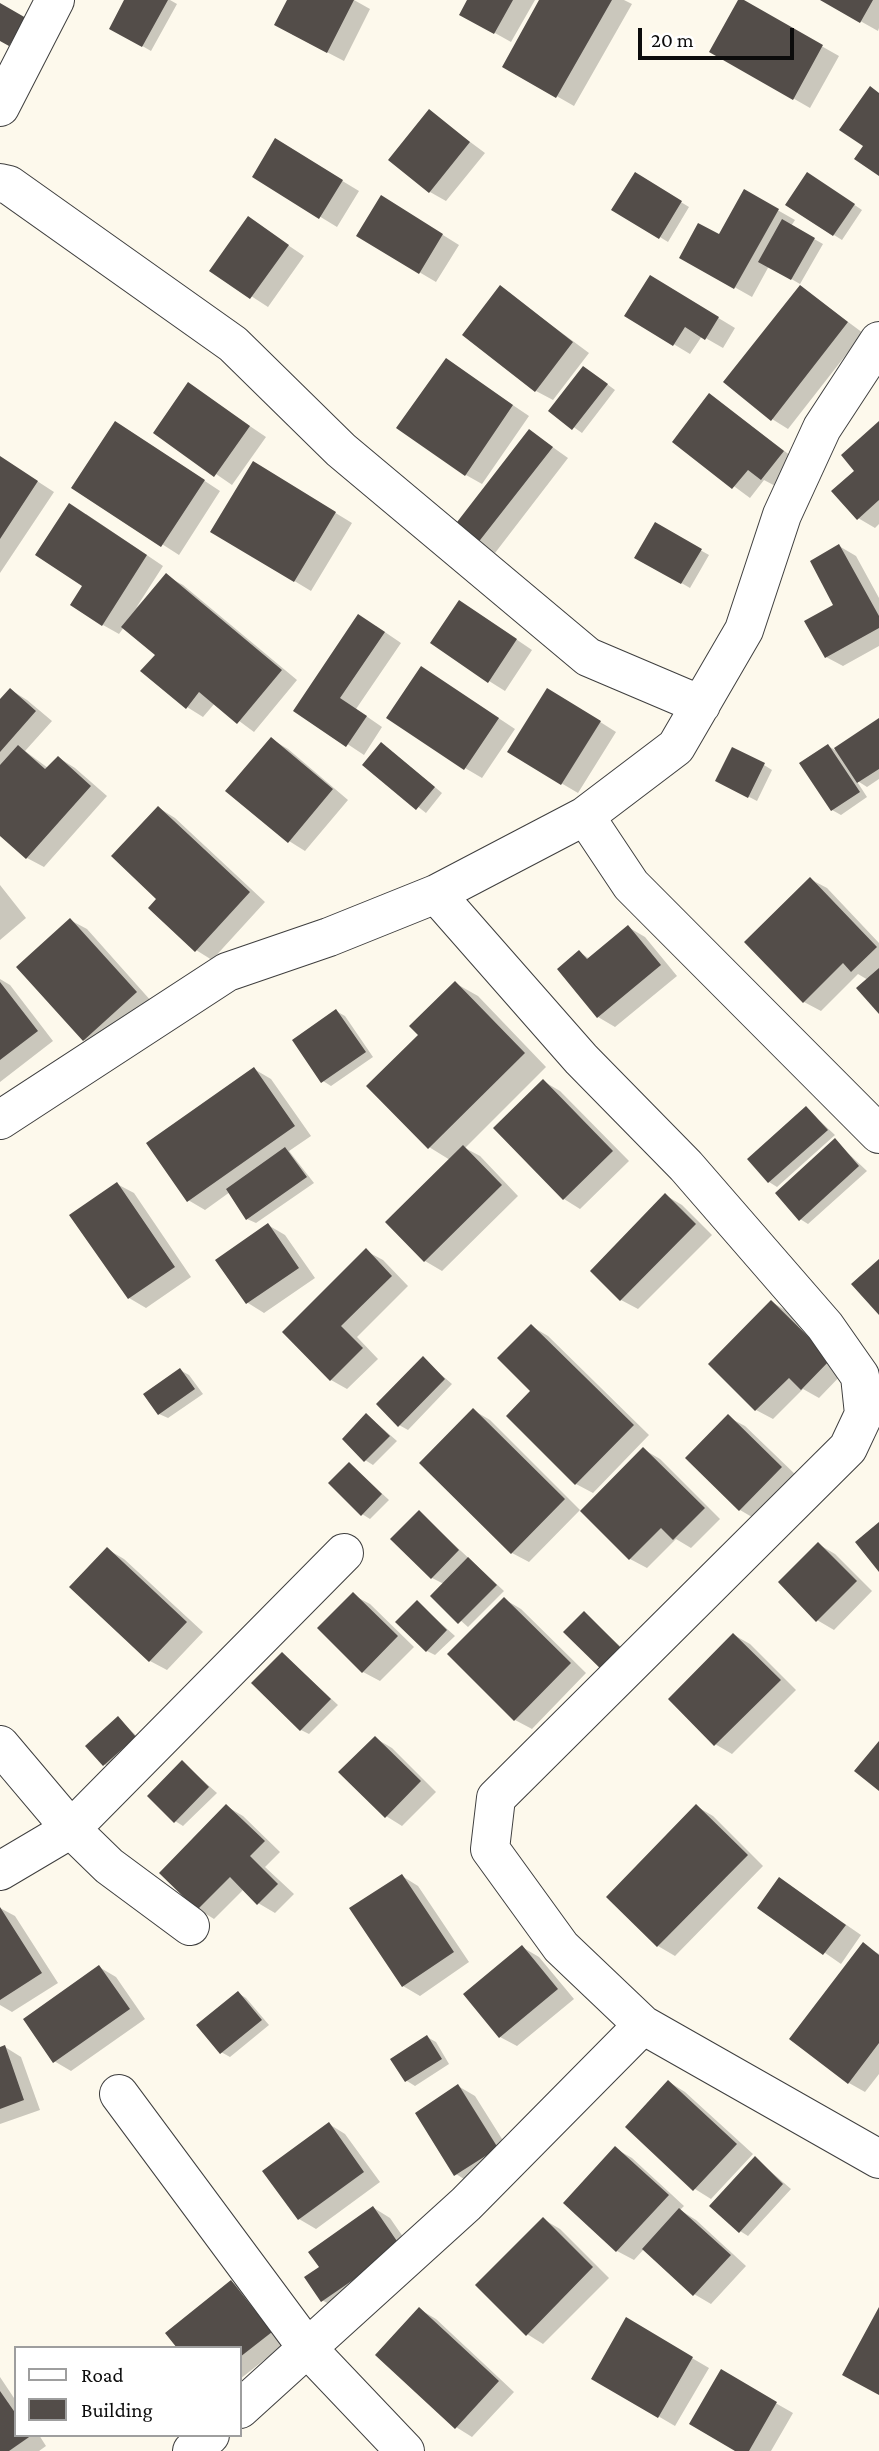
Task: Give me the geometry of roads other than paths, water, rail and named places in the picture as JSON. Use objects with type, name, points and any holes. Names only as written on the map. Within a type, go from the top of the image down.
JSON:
[{"type":"street","points":[[0,107],[55,0]]},
{"type":"street","points":[[0,183],[9,184],[233,344],[341,450],[588,657],[701,705]]},
{"type":"street","points":[[0,1120],[227,972],[329,937],[436,894],[585,816],[676,747],[744,630],[782,515],[822,428],[879,341]]},
{"type":"street","points":[[585,816],[631,885],[879,1134]]},
{"type":"street","points":[[436,894],[581,1059],[686,1166],[825,1326],[869,1387],[864,1414],[848,1448],[496,1798],[490,1849],[561,1947],[643,2025],[879,2159]]},
{"type":"street","points":[[0,1871],[71,1829],[344,1553]]},
{"type":"street","points":[[0,1745],[71,1829],[109,1866],[190,1926]]},
{"type":"street","points":[[242,2407],[466,2204],[643,2025]]},
{"type":"street","points":[[119,2094],[308,2349],[405,2451]]},
{"type":"street","points":[[192,2451],[208,2437]]}]
